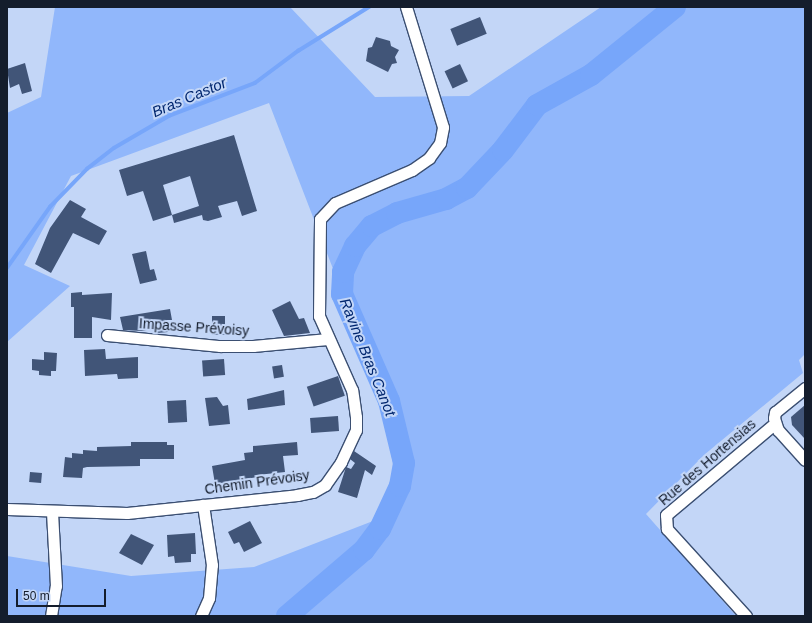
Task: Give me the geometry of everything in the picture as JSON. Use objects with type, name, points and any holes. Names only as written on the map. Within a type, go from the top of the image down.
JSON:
[{"type":"street","name":"Chemin Prévoisy","points":[[7,509],[127,513],[313,492],[325,485],[341,462],[356,430],[356,417],[352,390],[318,316],[317,300],[320,219],[335,203],[412,170],[429,158],[440,143],[443,127],[406,7]]},
{"type":"street","name":"Impasse Prévoisy","points":[[107,335],[220,346],[253,346],[328,339]]},
{"type":"street","points":[[805,388],[775,412],[774,424],[805,460]]},
{"type":"street","name":"Rue des Hortensias","points":[[746,616],[667,528],[666,515],[774,424]]},
{"type":"street","points":[[202,616],[209,598],[212,565],[203,505]]},
{"type":"street","points":[[51,616],[56,586],[52,510]]},
{"type":"shaded area","points":[[55,7],[290,7],[375,97],[469,96],[601,7],[805,7],[805,354],[799,360],[803,373],[704,455],[646,514],[736,616],[7,616],[7,556],[131,576],[254,567],[373,521],[396,477],[374,375],[269,103],[71,176],[24,265],[70,286],[7,342],[7,113],[41,97]]},
{"type":"building","points":[[480,17],[487,34],[457,46],[450,29]]},
{"type":"building","points":[[376,37],[390,41],[391,46],[399,50],[395,57],[397,63],[392,64],[388,72],[366,61],[368,48],[372,47]]},
{"type":"building","points":[[25,63],[32,91],[22,94],[19,84],[10,88],[7,69]]},
{"type":"building","points":[[460,64],[468,81],[453,88],[445,71]]},
{"type":"building","points":[[234,135],[257,211],[242,216],[237,201],[218,206],[222,217],[208,221],[203,220],[202,215],[174,223],[172,215],[153,221],[143,191],[127,196],[119,170]],"holes":[[[190,176],[199,206],[172,215],[163,185]]]},
{"type":"building","points":[[70,200],[86,209],[81,217],[107,231],[99,245],[73,233],[51,273],[35,264],[50,228]]},
{"type":"building","points":[[146,251],[150,270],[154,269],[157,280],[140,284],[132,254]]},
{"type":"building","points":[[82,292],[82,295],[112,293],[111,320],[92,317],[92,338],[74,338],[74,307],[71,307],[71,293]]},
{"type":"building","points":[[290,301],[299,319],[304,318],[310,333],[284,336],[272,310]]},
{"type":"building","points":[[170,309],[172,320],[167,320],[168,332],[157,333],[157,328],[142,331],[123,330],[120,317]]},
{"type":"building","points":[[212,316],[225,316],[225,335],[212,335]]},
{"type":"building","points":[[105,349],[106,359],[138,357],[138,378],[118,379],[117,374],[85,376],[84,350]]},
{"type":"building","points":[[44,352],[57,353],[56,371],[51,371],[51,376],[39,375],[39,371],[32,370],[32,359],[44,360]]},
{"type":"building","points":[[224,359],[225,375],[203,376],[202,361]]},
{"type":"building","points":[[282,365],[284,377],[274,378],[272,367]]},
{"type":"building","points":[[338,376],[345,396],[314,407],[307,387]]},
{"type":"building","points":[[284,390],[285,405],[248,410],[247,399]]},
{"type":"building","points":[[217,397],[223,406],[228,405],[230,424],[209,426],[205,398]]},
{"type":"building","points":[[186,400],[187,422],[168,423],[167,401]]},
{"type":"building","points":[[805,405],[805,439],[792,425],[791,417]]},
{"type":"building","points":[[338,416],[339,431],[311,433],[310,418]]},
{"type":"building","points":[[131,442],[167,442],[167,445],[174,445],[174,459],[140,459],[140,466],[87,467],[83,468],[82,478],[63,477],[65,457],[72,458],[72,453],[83,454],[83,450],[97,451],[97,447],[131,446]]},
{"type":"building","points":[[297,442],[298,455],[283,456],[285,472],[257,475],[257,477],[215,484],[212,466],[245,460],[244,453],[253,452],[253,446]]},
{"type":"building","points":[[354,451],[376,466],[372,475],[365,470],[357,498],[338,492],[346,467],[351,469],[355,463],[350,459]]},
{"type":"building","points":[[30,472],[42,473],[41,483],[29,482]]},
{"type":"building","points":[[250,521],[262,543],[244,552],[239,542],[234,544],[228,532]]},
{"type":"building","points":[[195,533],[196,554],[191,554],[191,562],[175,563],[174,556],[168,557],[167,535]]},
{"type":"building","points":[[131,534],[154,545],[142,565],[119,553]]},
{"type":"waterway","name":"Bras Castor","points":[[7,268],[50,207],[87,169],[114,148],[169,116],[255,83],[298,51],[369,7]]},
{"type":"waterway","name":"Ravine Bras Canot","points":[[287,616],[364,550],[380,529],[400,486],[404,463],[389,401],[342,294],[343,272],[355,246],[372,226],[397,213],[446,199],[467,188],[503,150],[537,105],[591,75],[675,7]]}]
